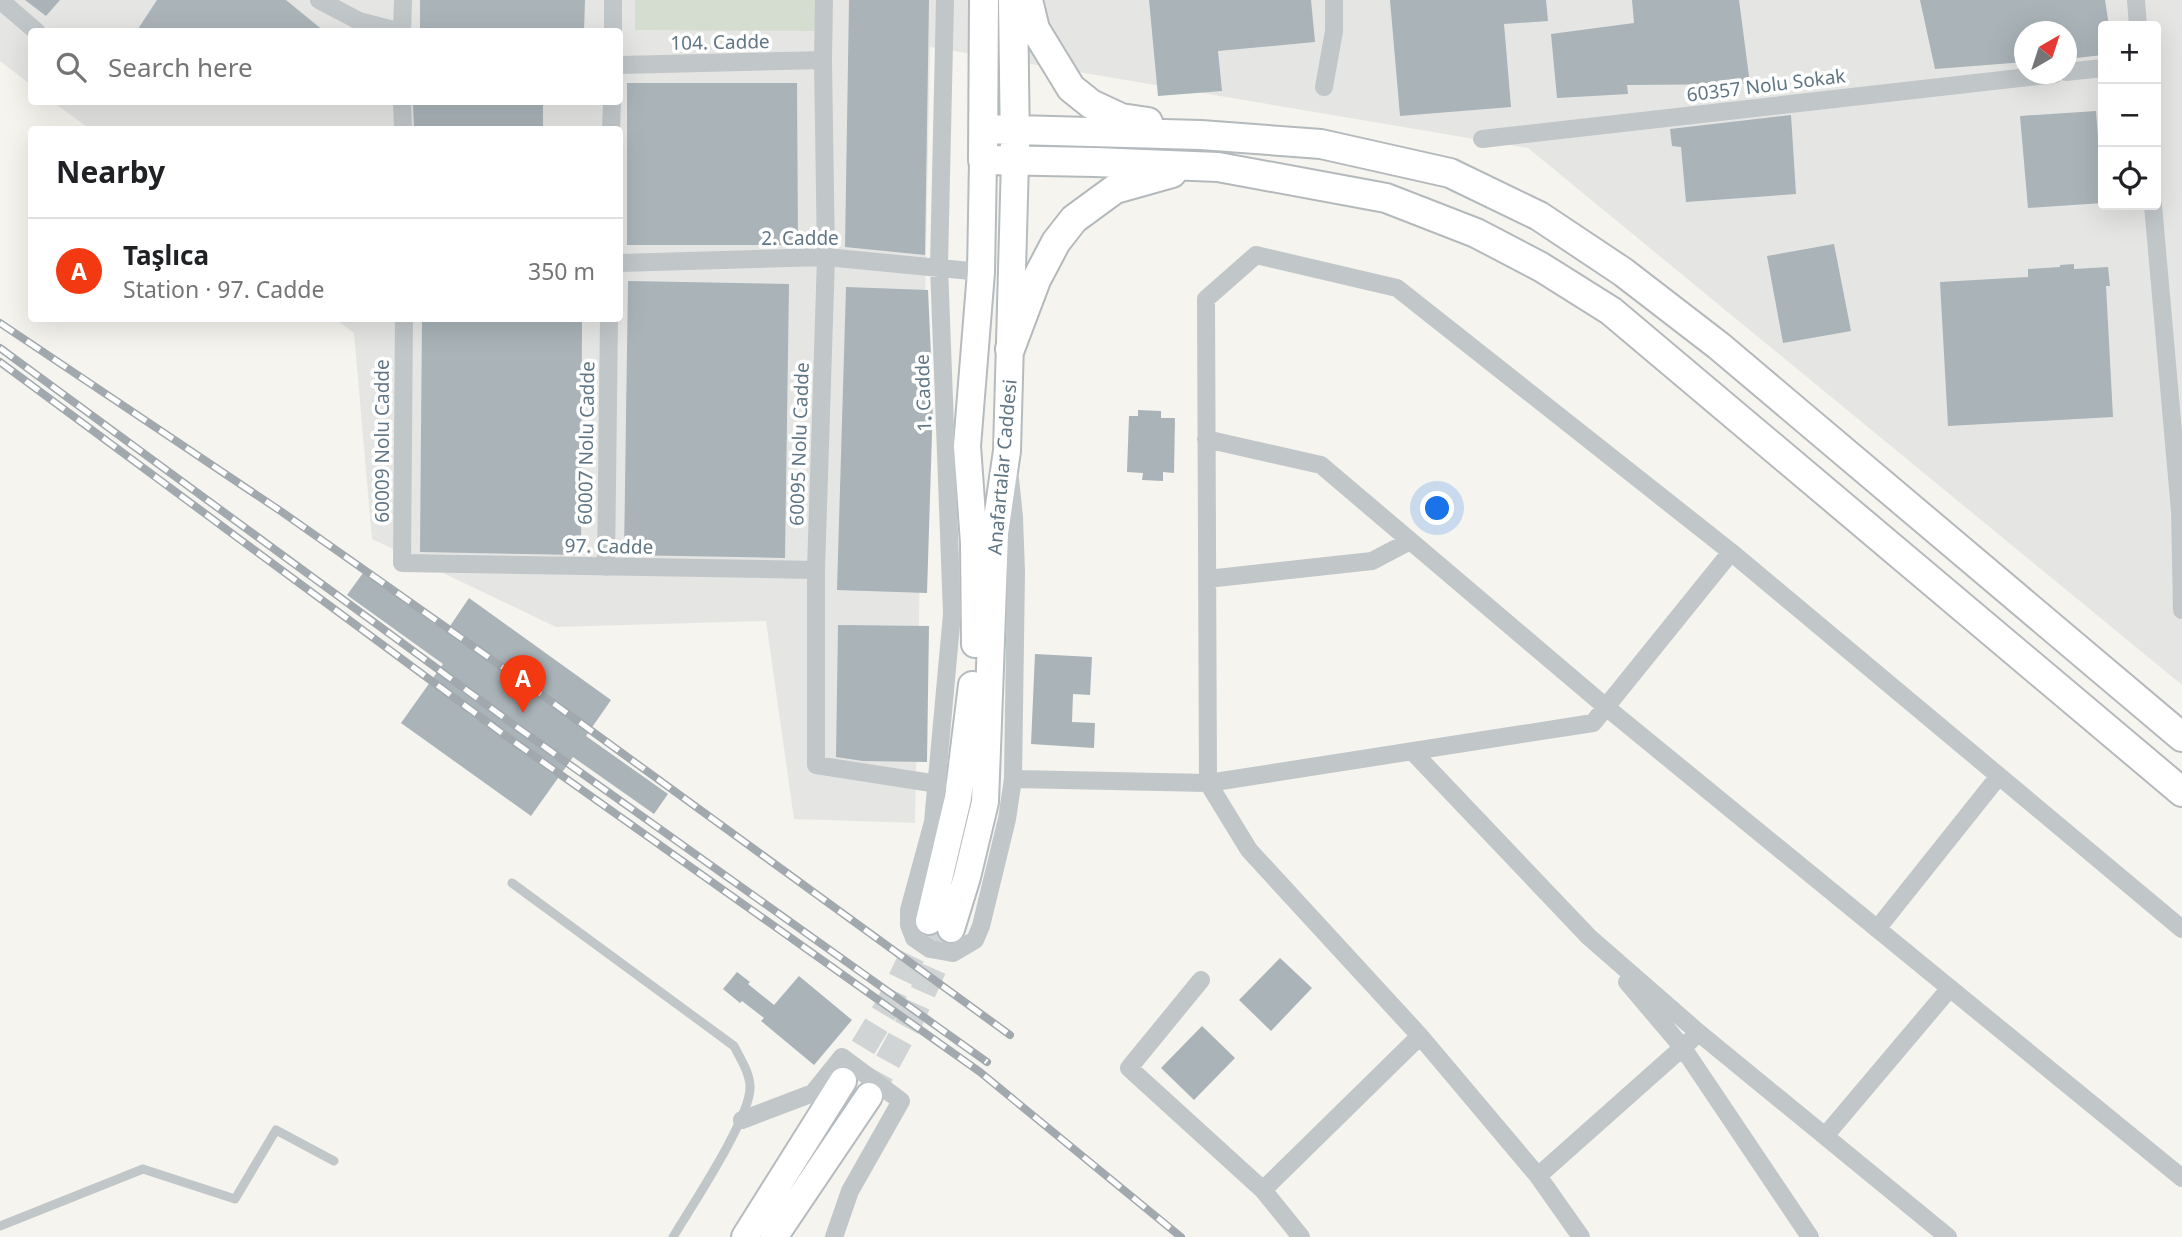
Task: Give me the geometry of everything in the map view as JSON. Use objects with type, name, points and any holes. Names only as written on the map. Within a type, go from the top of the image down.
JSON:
[{"type":"main road","name":"Anafartalar Caddesi","points":[[984,0],[981,272],[967,446],[974,543],[975,662],[940,925],[967,877],[985,802],[995,533],[1007,450],[1016,130],[1013,0]]},
{"type":"main road","points":[[1028,0],[1035,29],[1053,62],[1071,88],[1091,104],[1121,118],[1201,135]]},
{"type":"main road","points":[[984,129],[1201,135],[1321,144],[1450,173],[1539,216],[1623,272],[1719,346],[2182,737]]},
{"type":"main road","points":[[983,160],[1218,167],[1386,198],[1476,233],[1541,267],[1611,311],[2182,792]]},
{"type":"main road","points":[[1010,349],[1037,280],[1056,242],[1074,219],[1115,189],[1196,166]]},
{"type":"main road","points":[[745,1237],[843,1081]]},
{"type":"main road","points":[[774,1237],[869,1096]]},
{"type":"street","points":[[0,0],[32,28]]},
{"type":"street","points":[[319,0],[359,20],[388,28]]},
{"type":"street","points":[[402,28],[403,0]]},
{"type":"street","points":[[613,0],[613,28]]},
{"type":"street","name":"60095 Nolu Cadde","points":[[824,0],[822,60],[826,257],[816,569],[816,765],[937,784]]},
{"type":"street","name":"1. Cadde","points":[[945,0],[939,267],[952,614],[933,822],[909,909],[909,925],[914,938],[930,949],[953,953],[975,940],[981,926],[1007,819],[1013,779]]},
{"type":"street","points":[[1324,87],[1334,32],[1334,0]]},
{"type":"street","points":[[2136,0],[2138,21]]},
{"type":"street","name":"104. Cadde","points":[[623,65],[822,60]]},
{"type":"street","points":[[2077,71],[2098,69]]},
{"type":"street","name":"60357 Nolu Sokak","points":[[1482,139],[2014,79]]},
{"type":"street","points":[[402,105],[403,126]]},
{"type":"street","points":[[611,126],[612,105]]},
{"type":"street","points":[[2153,210],[2180,512],[2182,610]]},
{"type":"street","points":[[1581,1237],[1538,1176],[1420,1036],[1249,850],[1208,783],[1206,299],[1256,255],[1397,288],[1731,552],[2182,929]]},
{"type":"street","name":"2. Cadde","points":[[623,263],[826,257],[981,272]]},
{"type":"street","name":"60009 Nolu Cadde","points":[[402,563],[404,322]]},
{"type":"street","name":"60007 Nolu Cadde","points":[[606,567],[609,322]]},
{"type":"street","points":[[1206,439],[1321,465],[1606,707],[2182,1178]]},
{"type":"street","points":[[1007,450],[1016,572],[1013,779],[1208,783],[1593,723],[1731,552]]},
{"type":"street","points":[[1207,579],[1372,561],[1410,541]]},
{"type":"street","name":"97. Cadde","points":[[402,563],[816,569]]},
{"type":"street","points":[[1412,751],[1589,937],[1683,1048],[1810,1237]]},
{"type":"street","points":[[1877,929],[1999,776]]},
{"type":"street","points":[[1589,937],[1699,1033],[1948,1237]]},
{"type":"street","points":[[1200,980],[1129,1068],[1263,1190],[1301,1237]]},
{"type":"street","points":[[1825,1136],[1950,988]]},
{"type":"street","points":[[1538,1176],[1699,1033]]},
{"type":"street","points":[[1263,1190],[1420,1036]]},
{"type":"street","points":[[742,1119],[813,1093],[842,1057],[901,1101],[850,1191],[834,1237]]},
{"type":"lane","points":[[512,883],[734,1046],[745,1069],[750,1087],[742,1119],[673,1237]]},
{"type":"lane","points":[[0,1226],[143,1169],[235,1199],[276,1130],[334,1161]]},
{"type":"shaded area","points":[[0,0],[2182,0],[2182,685],[1528,148],[930,47],[915,823],[794,819],[766,621],[556,627],[372,539],[354,333],[339,322],[623,322],[623,126],[86,126],[57,105],[623,105],[623,28],[28,28],[28,83],[0,61]]},
{"type":"shaded area","points":[[635,0],[816,0],[815,31],[635,30]]},
{"type":"building","points":[[25,0],[60,0],[46,16]]},
{"type":"building","points":[[157,0],[286,0],[320,28],[139,28]]},
{"type":"building","points":[[420,0],[585,0],[584,28],[420,28]]},
{"type":"building","points":[[849,0],[929,0],[925,255],[845,247]]},
{"type":"building","points":[[1149,0],[1311,0],[1315,42],[1218,51],[1222,91],[1158,96]]},
{"type":"building","points":[[1390,0],[1546,0],[1548,21],[1504,24],[1511,107],[1400,116]]},
{"type":"building","points":[[1632,0],[1739,0],[1750,84],[1627,85],[1628,94],[1557,98],[1551,34],[1634,23]]},
{"type":"building","points":[[1920,0],[2105,0],[2108,21],[2098,21],[2098,56],[2077,58],[2077,21],[2014,21],[2014,63],[1935,69]]},
{"type":"building","points":[[627,83],[797,83],[798,245],[627,245]]},
{"type":"building","points":[[413,105],[543,105],[543,126],[414,126]]},
{"type":"building","points":[[2096,111],[2098,203],[2028,208],[2020,116]]},
{"type":"building","points":[[1791,115],[1796,194],[1686,202],[1681,147],[1672,146],[1670,129]]},
{"type":"building","points":[[1834,244],[1851,331],[1783,343],[1767,256]]},
{"type":"building","points":[[2074,264],[2074,269],[2108,267],[2110,286],[2106,286],[2113,417],[1948,426],[1940,282],[2028,277],[2028,269]]},
{"type":"building","points":[[628,281],[789,284],[785,558],[624,555]]},
{"type":"building","points":[[846,287],[928,290],[933,401],[927,593],[837,590]]},
{"type":"building","points":[[422,322],[582,322],[581,555],[420,552]]},
{"type":"building","points":[[1138,410],[1161,411],[1161,418],[1175,418],[1174,473],[1163,472],[1163,481],[1142,480],[1143,473],[1127,472],[1129,416],[1138,416]]},
{"type":"building","points":[[363,573],[446,632],[469,598],[611,700],[586,736],[668,794],[654,814],[573,757],[531,816],[401,723],[443,664],[347,595]]},
{"type":"building","points":[[838,625],[929,626],[927,762],[863,761],[836,757]]},
{"type":"building","points":[[1035,654],[1092,657],[1090,695],[1073,694],[1072,722],[1095,723],[1094,748],[1031,744]]},
{"type":"building","points":[[1280,958],[1312,988],[1271,1031],[1239,1000]]},
{"type":"building","points":[[737,972],[774,1005],[799,976],[852,1020],[814,1065],[761,1021],[764,1018],[723,989]]},
{"type":"building","points":[[1202,1026],[1235,1058],[1194,1100],[1161,1068]]},
{"type":"tunnel","points":[[843,1081],[888,1006],[929,921]]},
{"type":"tunnel","points":[[869,1096],[911,1019],[951,929]]},
{"type":"railway","points":[[0,323],[282,512],[538,692],[1010,1035]]},
{"type":"railway","points":[[0,348],[514,725],[987,1062]]},
{"type":"railway","points":[[0,362],[506,736],[980,1072],[1181,1237]]},
{"type":"place","name":"Taşlıca","points":[[523,713]]}]
